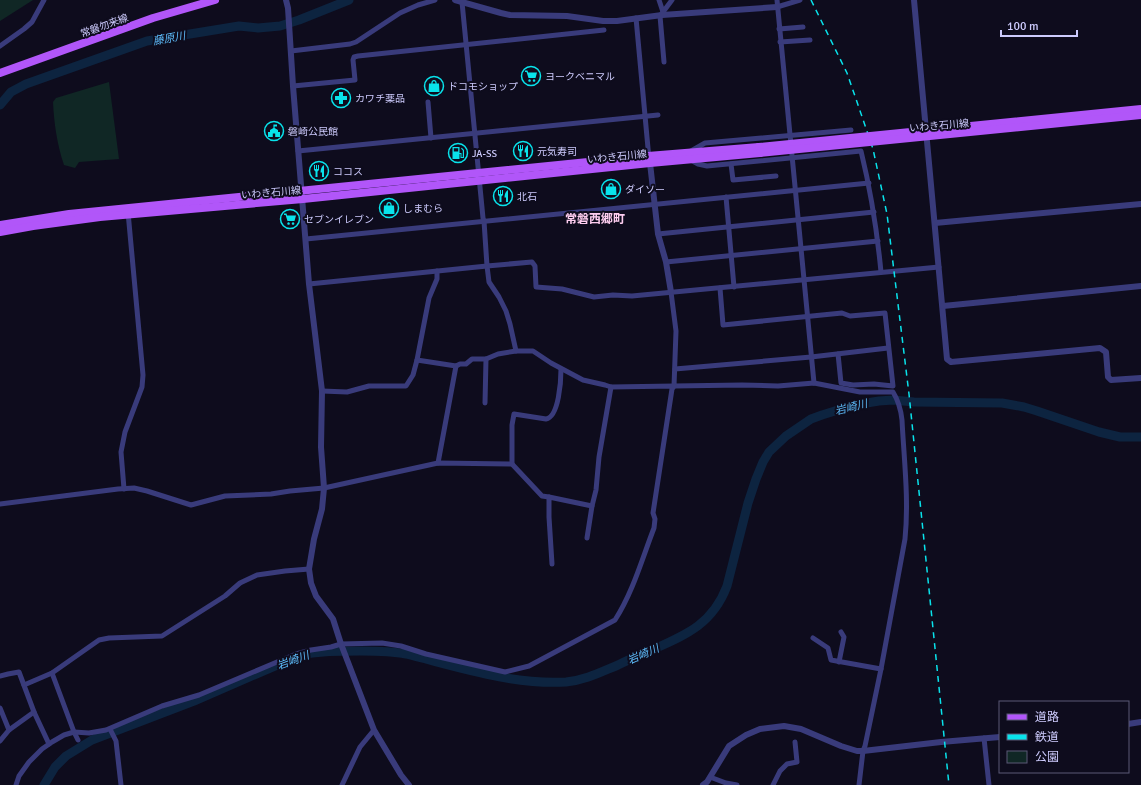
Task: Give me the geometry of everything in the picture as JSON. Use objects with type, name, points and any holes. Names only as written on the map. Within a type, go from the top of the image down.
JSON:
[{"type":"main road","name":"常磐勿来線","points":[[1,73],[153,18],[215,0]]},
{"type":"main road","name":"いわき石川線","points":[[760,150],[1141,109]]},
{"type":"main road","name":"いわき石川線","points":[[0,226],[42,218],[128,212],[689,156],[1141,115]]},
{"type":"main road","name":"いわき石川線","points":[[0,232],[128,212]]},
{"type":"street","points":[[0,46],[32,22],[44,0]]},
{"type":"street","points":[[286,0],[290,32],[309,284],[322,391],[321,447],[324,488],[322,509],[314,539],[309,569],[311,583],[316,596],[333,619],[374,730],[401,775],[409,785]]},
{"type":"street","points":[[291,51],[356,42],[400,13],[418,5],[435,0]]},
{"type":"street","points":[[455,0],[501,13],[567,16],[617,22],[662,14],[800,0]]},
{"type":"street","points":[[659,0],[662,14],[664,62]]},
{"type":"street","points":[[662,14],[672,0]]},
{"type":"street","points":[[914,0],[947,359],[951,362],[1100,348],[1106,352],[1108,377],[1111,380],[1141,378]]},
{"type":"street","points":[[462,2],[490,282],[506,311],[516,350]]},
{"type":"street","points":[[777,3],[814,383]]},
{"type":"street","points":[[16,785],[19,776],[29,762],[49,744],[64,735],[74,732],[100,732],[162,706],[199,695],[296,654],[331,647],[382,643],[505,672],[529,666],[615,620],[631,588],[654,528],[655,519],[653,513],[672,389],[674,386],[675,369],[676,331],[666,262],[658,234],[654,204],[644,116],[636,18]]},
{"type":"street","points":[[779,29],[803,27]]},
{"type":"street","points":[[293,86],[354,80],[352,60],[354,57],[358,56],[604,30]]},
{"type":"street","points":[[780,42],[810,40]]},
{"type":"street","points":[[428,102],[431,138]]},
{"type":"street","points":[[298,152],[658,115]]},
{"type":"street","points":[[851,130],[705,143],[689,156],[698,164],[707,166],[861,151],[874,212],[881,272]]},
{"type":"street","points":[[731,164],[733,180],[776,176]]},
{"type":"street","points":[[306,238],[869,183]]},
{"type":"street","points":[[726,197],[734,287]]},
{"type":"street","points":[[934,223],[1141,204]]},
{"type":"street","points":[[124,489],[121,452],[125,432],[142,387],[143,375],[128,212]]},
{"type":"street","points":[[658,234],[874,212]]},
{"type":"street","points":[[666,262],[878,241]]},
{"type":"street","points":[[309,284],[437,271],[534,264],[536,287],[562,289],[594,297],[613,295],[632,296],[939,267]]},
{"type":"street","points":[[322,391],[347,392],[369,386],[406,386],[413,375],[429,298],[437,279],[437,271]]},
{"type":"street","points":[[943,306],[1141,286]]},
{"type":"street","points":[[720,288],[723,325],[842,313],[850,316],[885,313],[893,386],[874,384],[853,386],[841,383],[838,354]]},
{"type":"street","points":[[675,369],[811,357],[888,348]]},
{"type":"street","points":[[417,360],[456,366],[466,364],[472,359],[486,359],[498,354],[516,350],[533,351],[561,369],[583,380],[606,384],[611,387],[742,385],[778,386],[814,383],[860,392],[893,392],[902,420],[907,519],[905,539],[881,669],[863,751],[859,785]]},
{"type":"street","points":[[485,403],[486,359]]},
{"type":"street","points":[[438,463],[456,366]]},
{"type":"street","points":[[561,369],[561,384],[553,416],[546,419],[514,414],[512,425],[512,464],[542,496],[592,506]]},
{"type":"street","points":[[587,538],[596,490],[599,456],[611,387]]},
{"type":"street","points":[[0,504],[134,488],[191,505],[225,496],[270,494],[324,488],[438,463],[512,464]]},
{"type":"street","points":[[549,497],[552,564]]},
{"type":"street","points":[[24,685],[52,673],[99,640],[109,638],[162,636],[225,596],[240,583],[258,575],[309,569]]},
{"type":"street","points":[[839,662],[844,637],[840,632]]},
{"type":"street","points":[[813,638],[828,648],[830,660],[881,669]]},
{"type":"street","points":[[0,676],[19,672],[34,712],[49,744]]},
{"type":"street","points":[[52,673],[78,740]]},
{"type":"street","points":[[0,708],[9,730]]},
{"type":"street","points":[[0,741],[9,730],[34,712]]},
{"type":"street","points":[[1129,724],[1141,722]]},
{"type":"street","points":[[703,785],[707,782],[729,746],[746,735],[760,729],[784,726],[802,729],[848,749],[863,751],[999,737]]},
{"type":"street","points":[[110,728],[116,741],[121,785]]},
{"type":"street","points":[[342,785],[360,748],[374,730]]},
{"type":"street","points":[[984,738],[989,785]]},
{"type":"street","points":[[773,785],[786,764],[797,762],[795,742]]},
{"type":"street","points":[[710,777],[726,783],[737,785]]},
{"type":"green space","points":[[0,0],[33,0],[0,21]]},
{"type":"green space","points":[[109,82],[119,159],[79,162],[75,168],[64,165],[56,134],[53,102],[56,98]]},
{"type":"waterway","name":"藤原川","points":[[0,105],[11,92],[26,84],[147,41],[239,26],[258,28],[280,26],[349,0]]},
{"type":"waterway","name":"岩崎川","points":[[44,785],[55,767],[66,756],[92,740],[194,701],[298,656],[337,651],[395,652],[505,678],[526,681],[566,682],[593,675],[666,644],[698,626],[707,618],[721,599],[727,586],[748,503],[756,479],[769,452],[786,436],[811,419],[822,415],[854,405],[893,400],[914,402],[1002,403],[1024,407],[1099,432],[1120,437],[1141,437]]},
{"type":"railway","points":[[811,0],[847,73],[873,149],[887,214],[909,394],[949,785]]},
{"type":"place","name":"ヨークベニマル","points":[[531,76]]},
{"type":"place","name":"ドコモショップ","points":[[434,86]]},
{"type":"place","name":"カワチ薬品","points":[[341,98]]},
{"type":"place","name":"磐崎公民館","points":[[274,131]]},
{"type":"place","name":"元気寿司","points":[[523,151]]},
{"type":"place","name":"JA-SS","points":[[458,153]]},
{"type":"place","name":"ココス","points":[[319,171]]},
{"type":"place","name":"ダイソー","points":[[611,189]]},
{"type":"place","name":"北石","points":[[503,196]]},
{"type":"place","name":"しまむら","points":[[389,208]]},
{"type":"place","name":"セブンイレブン","points":[[290,219]]},
{"type":"district","name":"常磐西郷町","points":[[595,219]]}]
